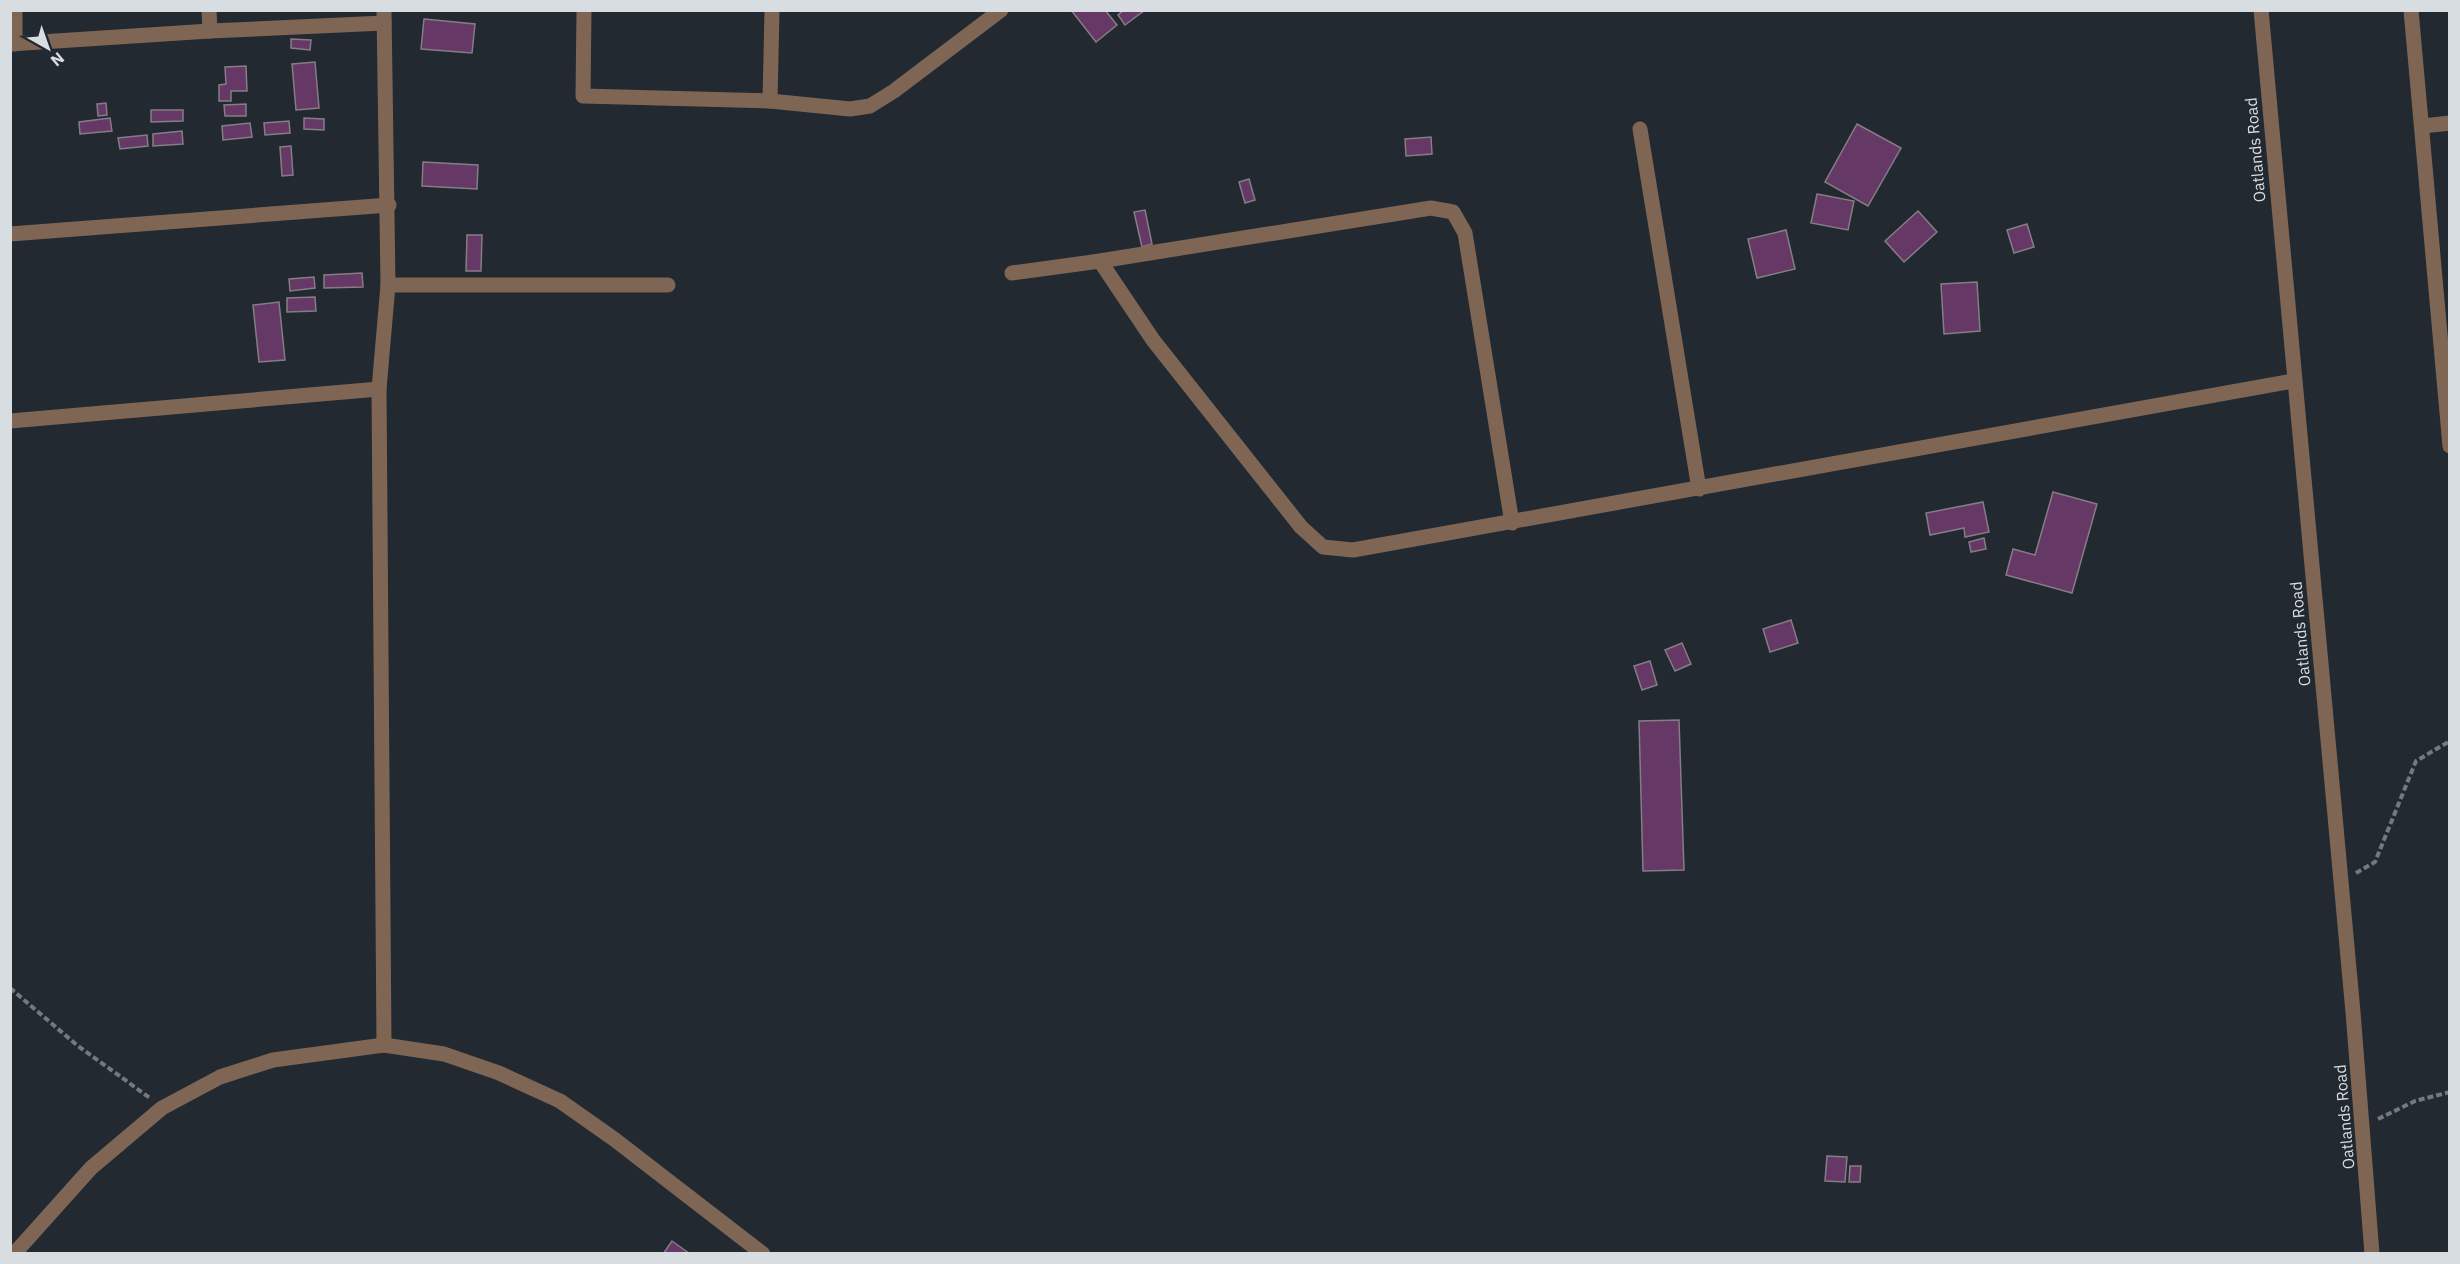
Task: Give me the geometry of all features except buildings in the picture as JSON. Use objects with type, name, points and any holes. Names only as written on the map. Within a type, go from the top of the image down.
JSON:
[{"type":"street","points":[[15,10],[13,44],[384,17],[385,148],[389,205],[388,285],[379,389],[384,1045]]},
{"type":"street","points":[[209,10],[210,31]]},
{"type":"street","points":[[584,10],[583,96],[770,101],[850,110],[870,106],[894,91],[1001,10]]},
{"type":"street","points":[[770,101],[772,10]]},
{"type":"street","name":"Oatlands Road","points":[[2261,10],[2363,1126],[2372,1254]]},
{"type":"street","points":[[2411,10],[2450,446]]},
{"type":"street","points":[[2423,126],[2450,123]]},
{"type":"street","points":[[1640,129],[1699,489]]},
{"type":"street","points":[[10,234],[389,205]]},
{"type":"street","points":[[1012,273],[1431,208],[1453,212],[1465,232],[1512,523]]},
{"type":"street","points":[[1100,261],[1153,340],[1301,527],[1323,547],[1353,550],[1512,523],[2294,381]]},
{"type":"street","points":[[388,285],[668,285]]},
{"type":"street","points":[[10,421],[379,389]]},
{"type":"street","points":[[14,1254],[91,1168],[162,1107],[220,1077],[273,1060],[384,1045],[444,1054],[499,1072],[560,1101],[614,1139],[763,1254]]},
{"type":"path","points":[[2341,881],[2375,862],[2416,761],[2450,741]]},
{"type":"path","points":[[10,988],[78,1046],[162,1107]]},
{"type":"path","points":[[2363,1126],[2415,1101],[2450,1092]]}]
